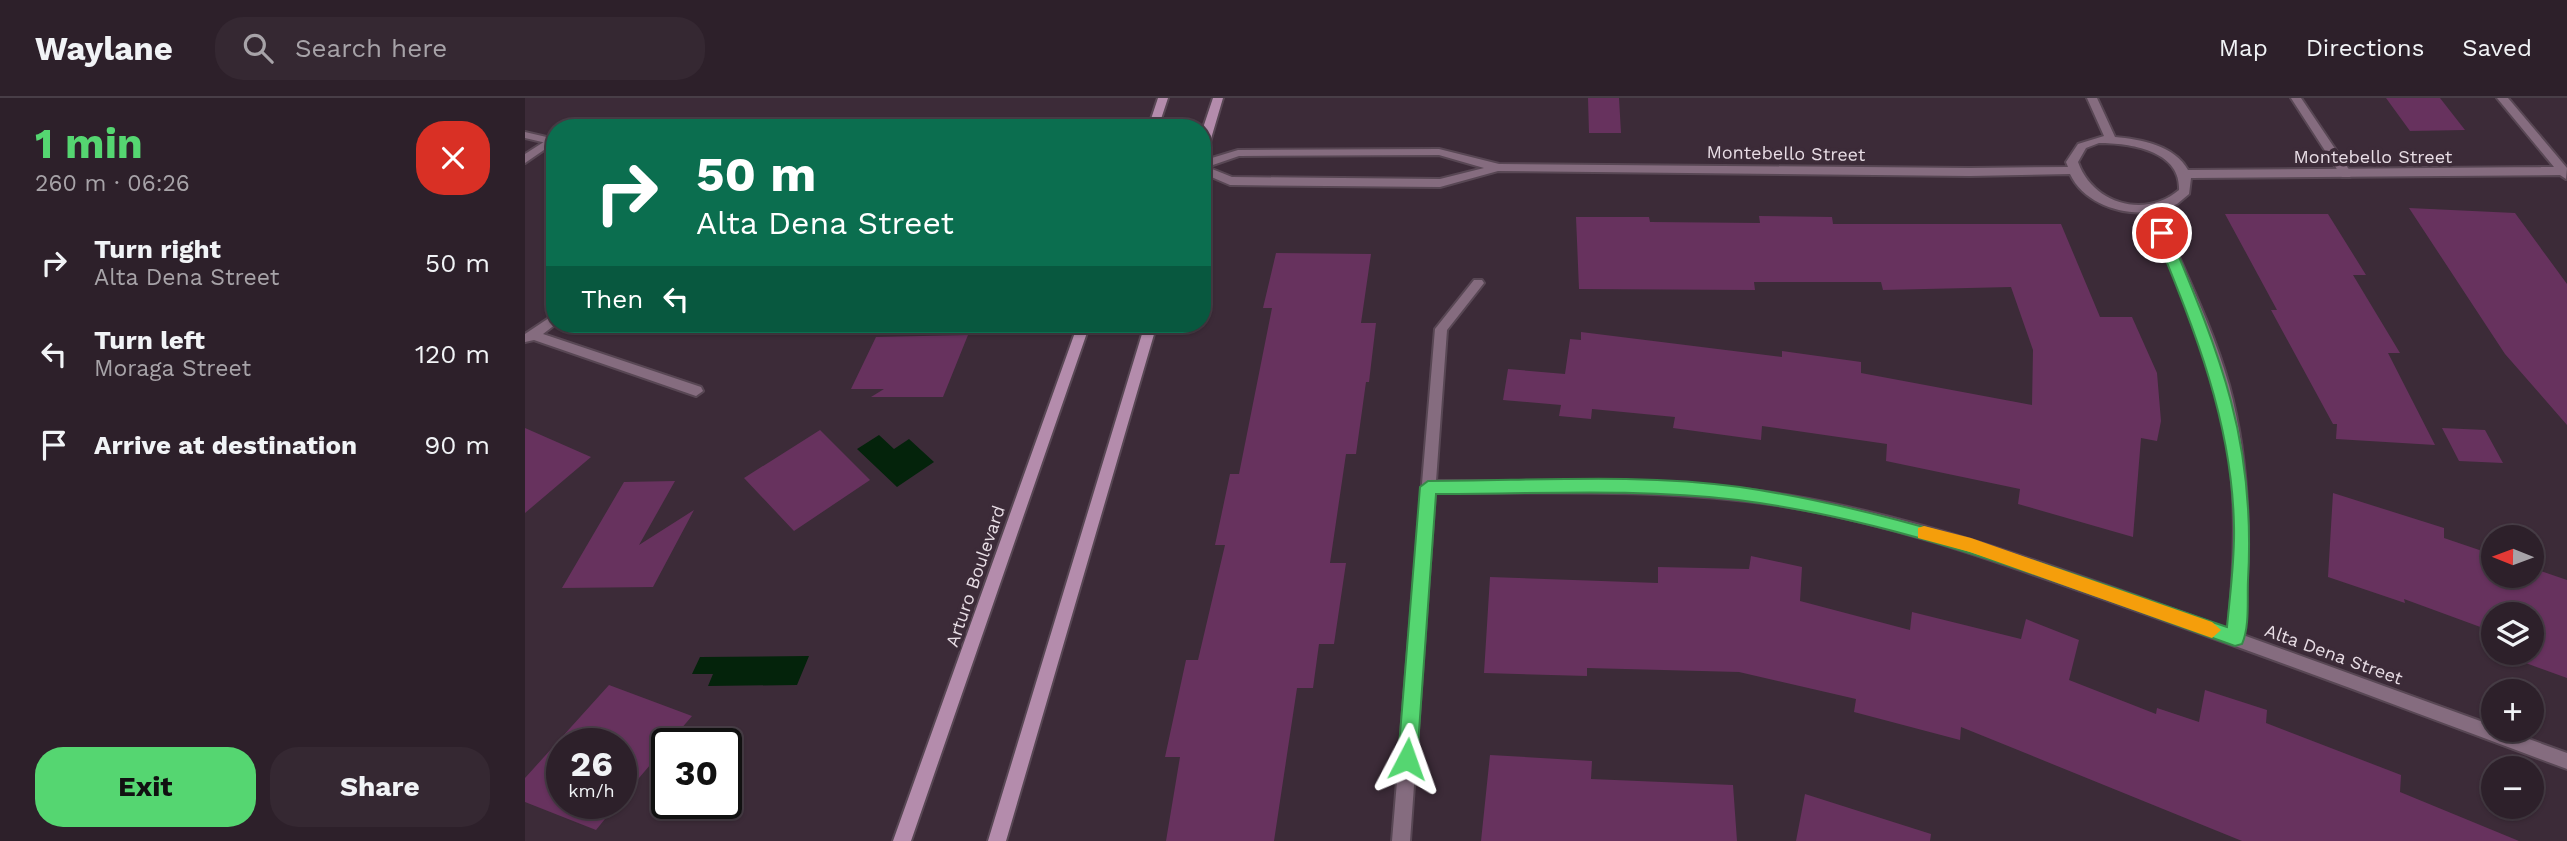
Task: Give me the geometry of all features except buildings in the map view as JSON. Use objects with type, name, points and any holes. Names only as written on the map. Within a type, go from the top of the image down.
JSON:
[{"type":"street","points":[[1156,119],[1163,98]]},
{"type":"street","points":[[1211,120],[1218,98]]},
{"type":"street","points":[[2092,98],[2111,139]]},
{"type":"street","points":[[2296,98],[2346,174]]},
{"type":"street","points":[[2502,98],[2565,173]]},
{"type":"street","points":[[525,135],[546,140]]},
{"type":"street","points":[[2111,139],[2128,140],[2158,150],[2170,158],[2183,174],[2186,185],[2178,200],[2153,209],[2131,208],[2101,198],[2083,185],[2073,170],[2074,153],[2082,146],[2111,139]]},
{"type":"street","points":[[525,159],[546,145]]},
{"type":"street","name":"Montebello Street","points":[[1211,164],[1238,153],[1439,152],[1499,168],[1971,172],[2073,170]]},
{"type":"street","name":"Montebello Street","points":[[1211,172],[1230,181],[1440,183],[1499,168]]},
{"type":"street","name":"Montebello Street","points":[[2183,174],[2565,173]]},
{"type":"street","points":[[2153,209],[2207,342],[2227,407],[2238,465],[2243,527],[2235,638]]},
{"type":"street","points":[[1401,841],[1441,330],[1478,283]]},
{"type":"street","points":[[528,338],[546,325]]},
{"type":"street","name":"Arturo Boulevard","points":[[902,841],[1081,333]]},
{"type":"street","points":[[997,841],[1148,333]]},
{"type":"street","points":[[528,338],[696,391]]},
{"type":"street","name":"Alta Dena Street","points":[[1428,487],[1662,488],[1738,494],[1842,512],[1971,545],[2235,638],[2567,761]]},
{"type":"shaded area","points":[[879,435],[894,449],[909,439],[934,462],[897,487],[857,449]]},
{"type":"shaded area","points":[[809,656],[797,685],[708,686],[713,674],[692,674],[700,657]]},
{"type":"slow traffic","points":[[1924,533],[1971,545],[2212,630]]},
{"type":"route","points":[[1407,759],[1428,487],[1662,488],[1738,494],[1855,514],[1971,545],[2235,638],[2241,588],[2243,527],[2238,465],[2227,407],[2207,342],[2162,233]]}]
